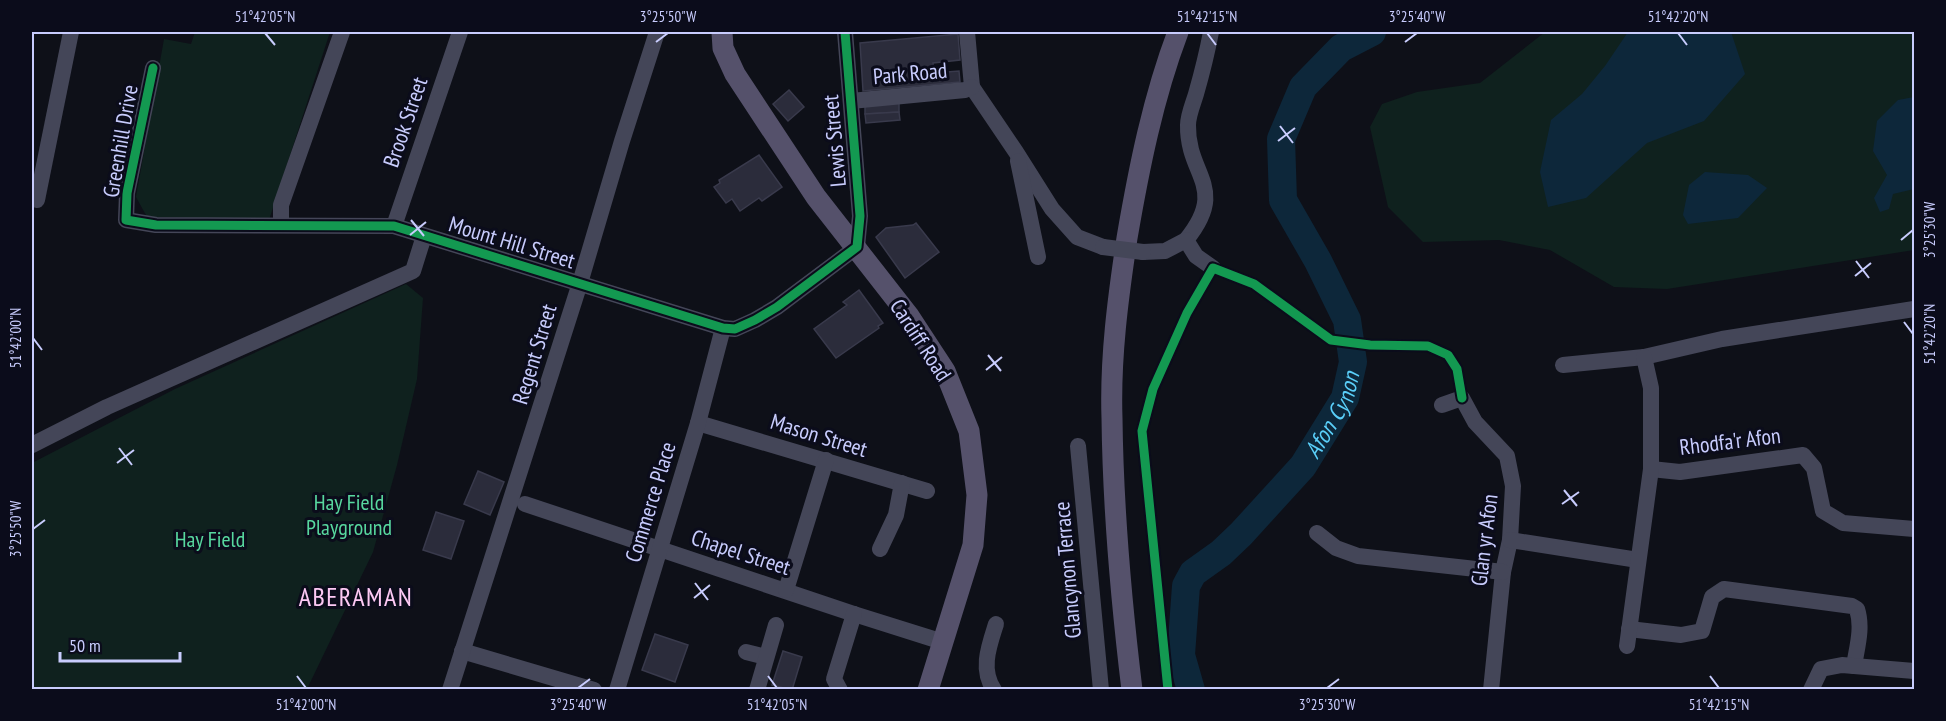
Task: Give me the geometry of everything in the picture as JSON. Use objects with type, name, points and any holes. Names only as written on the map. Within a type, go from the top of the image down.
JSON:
[{"type":"main road","name":"Cardiff Road","points":[[722,32],[723,48],[735,74],[816,196],[912,321],[945,371],[969,431],[977,495],[973,545],[928,690]]},
{"type":"main road","points":[[1132,690],[1119,576],[1112,428],[1116,312],[1136,185],[1164,68],[1178,32]]},
{"type":"street","points":[[37,200],[71,32]]},
{"type":"street","points":[[281,224],[281,205],[342,32]]},
{"type":"street","name":"Brook Street","points":[[394,226],[460,32]]},
{"type":"street","name":"Regent Street","points":[[450,690],[512,500],[657,32]]},
{"type":"street","name":"Lewis Street","points":[[845,32],[860,216],[857,247]]},
{"type":"street","points":[[967,32],[972,87],[1052,208],[1077,237],[1102,247],[1143,252],[1165,251],[1186,240],[1199,224],[1206,200],[1203,176],[1191,150],[1188,123],[1211,32]]},
{"type":"street","name":"Greenhill Drive","points":[[126,220],[127,193],[153,68]]},
{"type":"street","name":"Park Road","points":[[851,101],[965,90],[972,87]]},
{"type":"street","points":[[1017,152],[1038,257]]},
{"type":"street","name":"Mount Hill Street","points":[[126,220],[156,225],[394,226],[723,328]]},
{"type":"street","points":[[32,445],[107,408],[413,271],[424,237]]},
{"type":"street","points":[[1186,240],[1196,256],[1214,268]]},
{"type":"street","points":[[723,328],[735,329],[777,307],[857,247]]},
{"type":"street","points":[[1563,365],[1644,357],[1722,339],[1914,309]]},
{"type":"street","name":"Commerce Place","points":[[617,690],[698,423],[723,328]]},
{"type":"street","points":[[1644,357],[1651,388],[1651,469],[1628,638],[1681,635],[1702,631],[1713,597],[1724,589],[1852,606],[1857,609],[1860,633],[1854,666]]},
{"type":"street","name":"Glan yr Afon","points":[[1442,405],[1462,398],[1475,422],[1507,456],[1513,486],[1510,540],[1503,572],[1491,690]]},
{"type":"street","name":"Mason Street","points":[[698,423],[927,491]]},
{"type":"street","name":"Glancynon Terrace","points":[[1078,446],[1101,690]]},
{"type":"street","name":"Rhodfa'r Afon","points":[[1651,469],[1680,472],[1803,455],[1814,468],[1823,511],[1844,523],[1914,530]]},
{"type":"street","points":[[786,590],[826,460]]},
{"type":"street","points":[[880,549],[896,515],[902,483]]},
{"type":"street","name":"Chapel Street","points":[[525,504],[943,642]]},
{"type":"street","points":[[1317,533],[1336,548],[1358,556],[1503,572]]},
{"type":"street","points":[[1510,540],[1638,560]]},
{"type":"street","points":[[840,690],[834,679],[854,614]]},
{"type":"street","points":[[994,690],[990,683],[986,657],[996,624]]},
{"type":"street","points":[[757,690],[776,625]]},
{"type":"street","points":[[462,651],[594,690]]},
{"type":"street","points":[[746,651],[766,657]]},
{"type":"street","points":[[1811,690],[1821,669],[1842,665],[1914,671]]},
{"type":"green space","points":[[195,32],[330,32],[269,220],[147,217],[136,197],[164,39],[191,44]]},
{"type":"green space","points":[[1545,32],[1914,32],[1914,250],[1667,289],[1614,287],[1550,250],[1499,240],[1423,242],[1388,207],[1370,127],[1382,104],[1417,92],[1480,83]]},
{"type":"green space","name":"Hay Field","points":[[406,284],[423,298],[417,379],[397,465],[373,552],[307,689],[32,689],[32,463],[175,389]]},
{"type":"water","points":[[1628,32],[1731,32],[1745,74],[1704,121],[1647,143],[1586,198],[1548,207],[1540,172],[1551,120],[1582,94]]},
{"type":"water","points":[[1914,97],[1914,189],[1893,194],[1889,209],[1880,212],[1874,198],[1887,175],[1873,151],[1877,121],[1898,100]]},
{"type":"water","points":[[1705,172],[1748,175],[1767,188],[1738,218],[1688,224],[1683,215],[1689,185]]},
{"type":"building","points":[[958,34],[960,60],[933,63],[934,73],[959,71],[960,82],[863,91],[860,43]]},
{"type":"building","points":[[789,90],[804,107],[788,121],[773,104]]},
{"type":"building","points":[[899,103],[899,112],[865,114],[865,106]]},
{"type":"building","points":[[899,112],[900,120],[866,123],[865,114]]},
{"type":"building","points":[[759,155],[782,187],[762,201],[759,198],[740,211],[732,199],[726,203],[714,187],[720,183],[719,180]]},
{"type":"building","points":[[916,223],[939,252],[905,278],[876,237],[886,228]]},
{"type":"building","points":[[859,290],[883,323],[836,358],[814,329],[847,305],[843,302]]},
{"type":"building","points":[[478,471],[504,482],[490,515],[464,504]]},
{"type":"building","points":[[436,512],[464,521],[451,559],[423,550]]},
{"type":"building","points":[[655,634],[688,645],[675,682],[642,670]]},
{"type":"building","points":[[783,651],[802,657],[792,690],[772,685]]},
{"type":"waterway","name":"Afon Cynon","points":[[1191,690],[1181,655],[1186,586],[1193,573],[1221,553],[1241,534],[1303,466],[1345,398],[1353,362],[1347,320],[1318,261],[1283,200],[1281,139],[1303,87],[1341,48],[1372,32]]},
{"type":"cycle path","points":[[153,68],[127,193],[126,220],[156,225],[394,226],[723,328],[735,329],[777,307],[857,247],[860,216],[845,32]]},
{"type":"cycle path","points":[[1168,690],[1142,431],[1153,389],[1187,313],[1213,268],[1254,284],[1331,340],[1370,345],[1428,346],[1448,355],[1457,369],[1462,398]]},
{"type":"district","name":"ABERAMAN","points":[[356,596]]},
{"type":"park label","name":"Hay Field Playground","points":[[349,514]]}]
